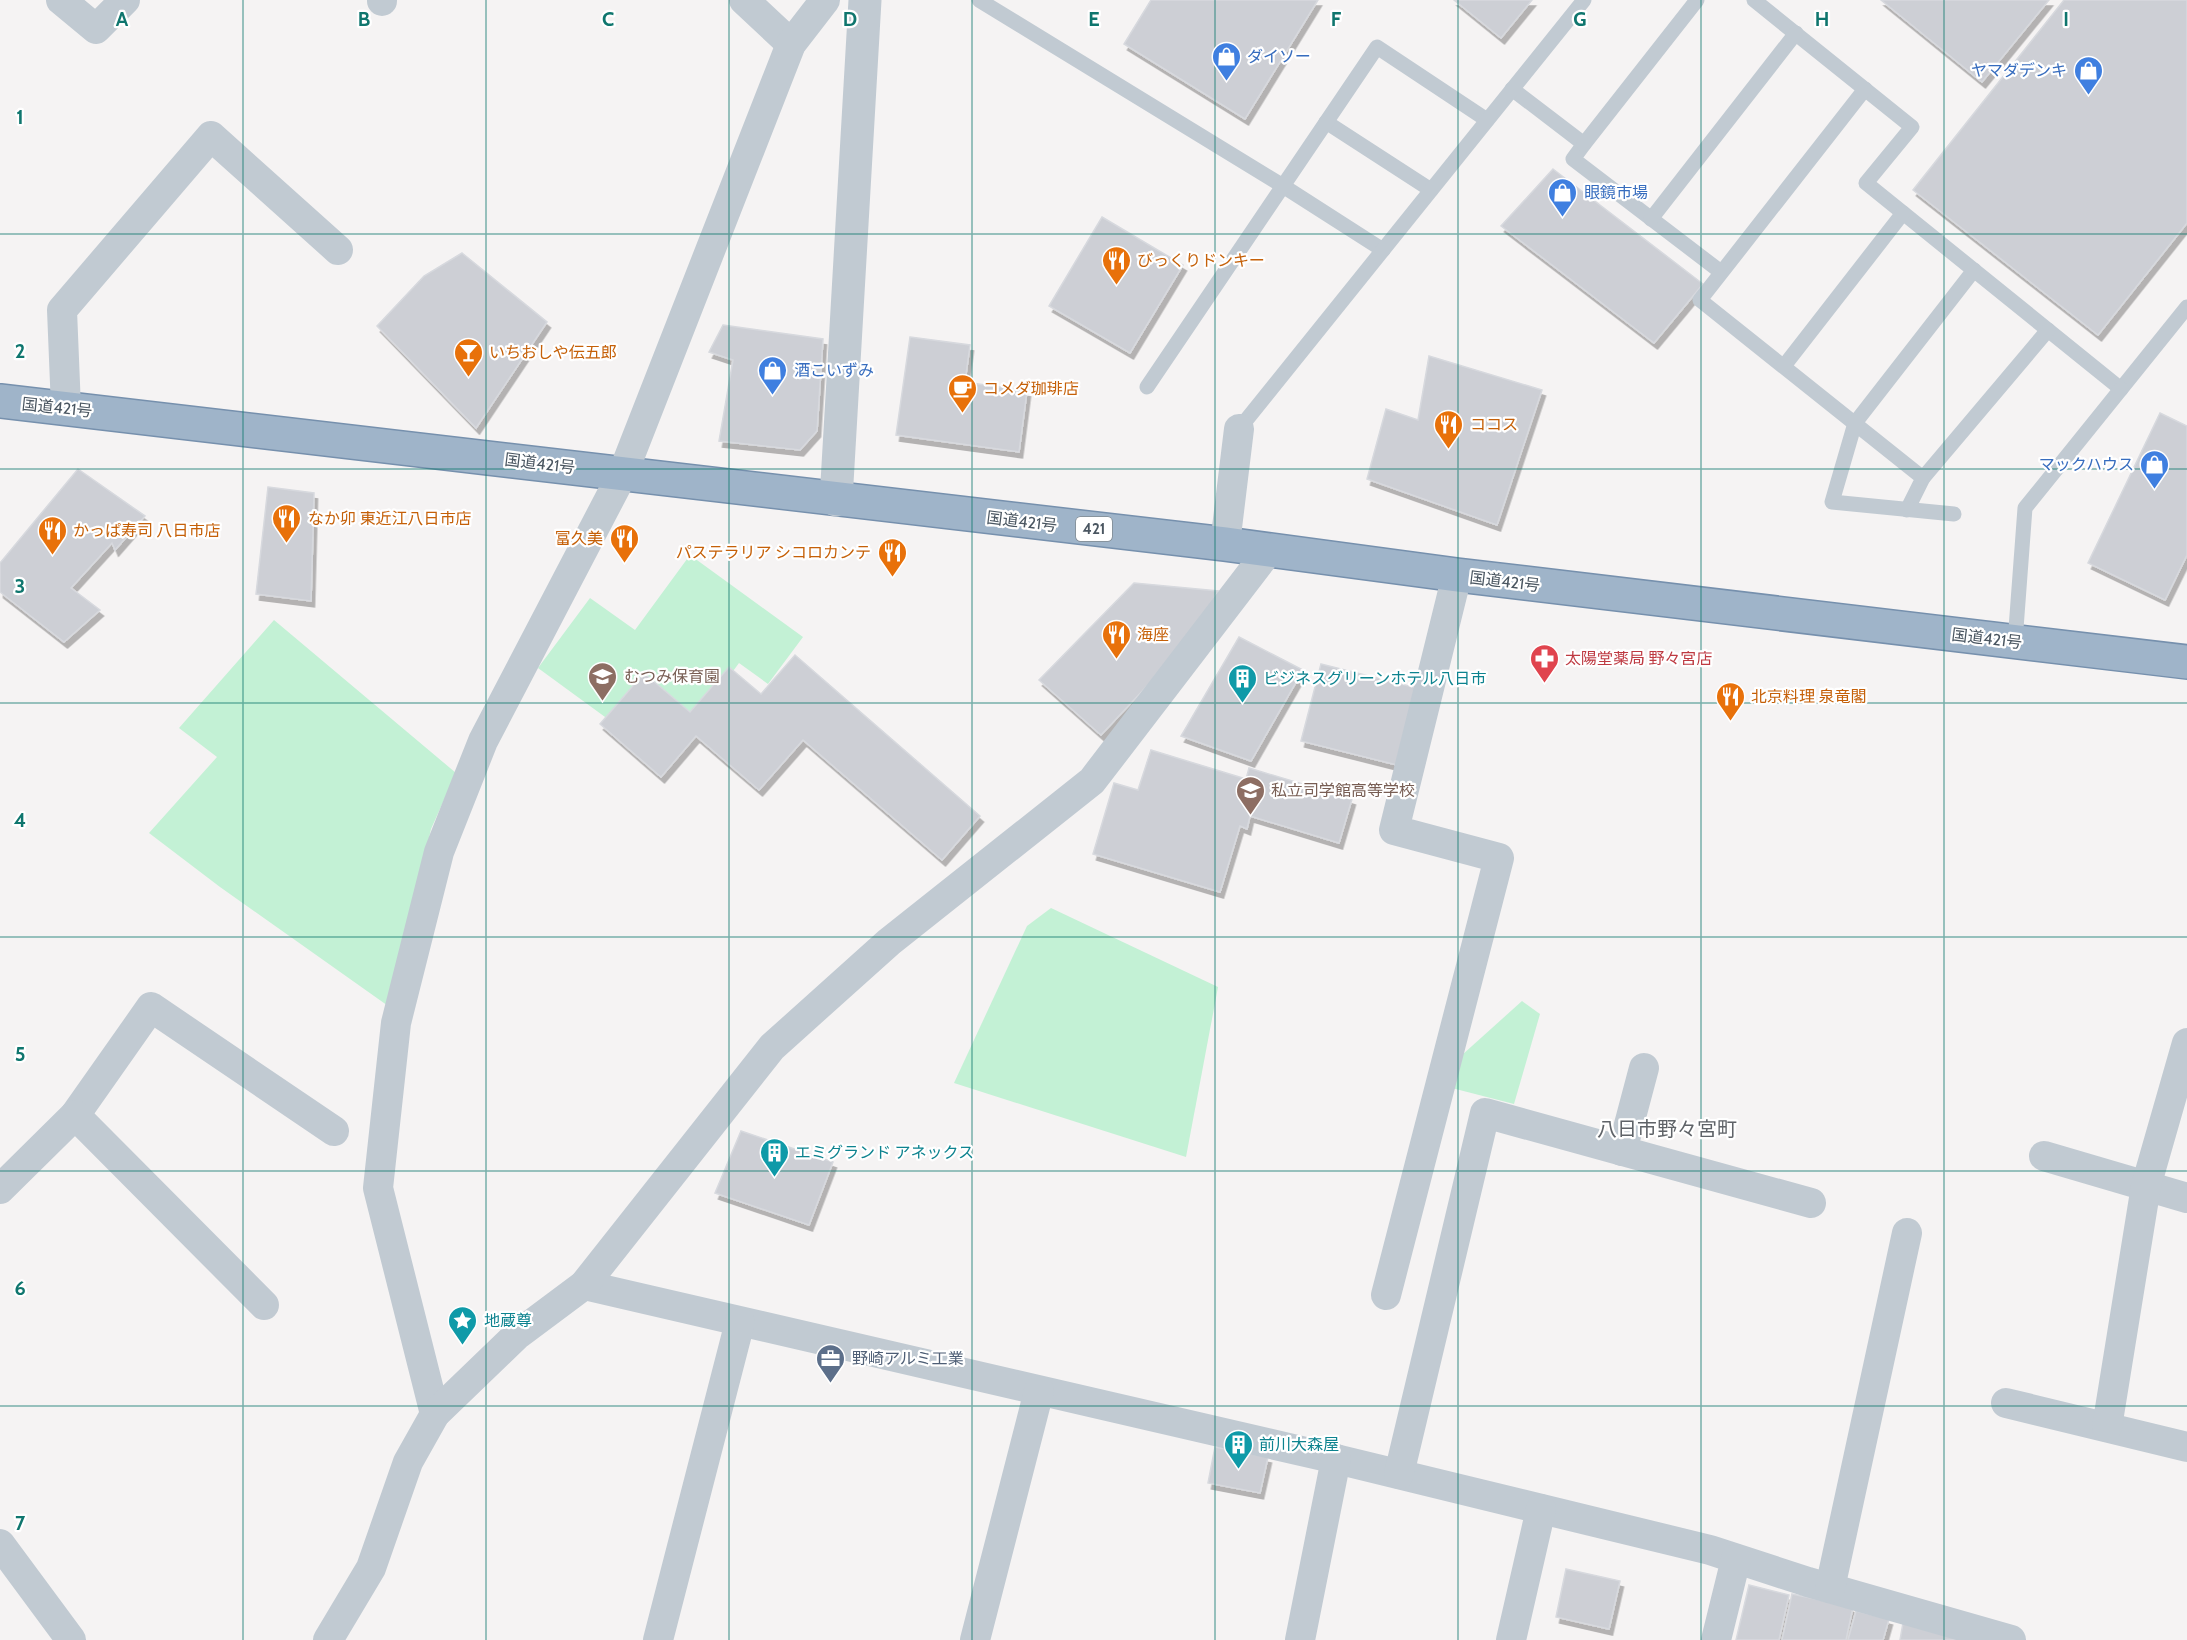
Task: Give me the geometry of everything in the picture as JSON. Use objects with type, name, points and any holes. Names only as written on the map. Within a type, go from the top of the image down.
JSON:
[{"type":"highway","name":"国道421号","points":[[0,401],[1226,544],[1457,575],[2187,662]]},
{"type":"street","points":[[61,0],[96,29],[125,0]]},
{"type":"street","points":[[744,0],[791,44]]},
{"type":"street","points":[[435,1414],[378,1188],[396,1023],[439,852],[483,741],[623,473],[791,44],[825,0]]},
{"type":"street","points":[[836,500],[865,0]]},
{"type":"street","points":[[66,408],[62,310],[211,136],[338,250]]},
{"type":"street","points":[[1226,544],[1239,429]]},
{"type":"street","points":[[328,1640],[371,1568],[408,1462],[435,1414],[517,1335],[584,1285],[772,1047],[889,942],[1092,781],[1269,550]]},
{"type":"street","points":[[1386,1295],[1499,858],[1394,830],[1457,575]]},
{"type":"street","points":[[0,1189],[75,1115],[151,1007],[334,1131]]},
{"type":"street","points":[[2107,1427],[2146,1186],[2187,1044]]},
{"type":"street","points":[[1622,1151],[1644,1068]]},
{"type":"street","points":[[1399,1474],[1485,1113],[1811,1203]]},
{"type":"street","points":[[75,1115],[264,1305]]},
{"type":"street","points":[[2044,1156],[2187,1198]]},
{"type":"street","points":[[1830,1588],[1907,1233]]},
{"type":"street","points":[[584,1285],[1336,1459],[1710,1550],[1830,1588],[2010,1640]]},
{"type":"street","points":[[658,1640],[740,1322]]},
{"type":"street","points":[[975,1640],[1039,1391]]},
{"type":"street","points":[[2006,1403],[2187,1447]]},
{"type":"street","points":[[1300,1640],[1336,1459]]},
{"type":"street","points":[[1511,1640],[1541,1509]]},
{"type":"street","points":[[0,1544],[71,1640]]},
{"type":"street","points":[[1716,1640],[1736,1559]]},
{"type":"lane","points":[[979,0],[1283,186],[1383,250]]},
{"type":"lane","points":[[1239,429],[1584,0]]},
{"type":"lane","points":[[1698,0],[1573,159],[1721,272]]},
{"type":"lane","points":[[1754,0],[1912,127],[1866,183],[2121,389]]},
{"type":"lane","points":[[1651,219],[1796,33]]},
{"type":"lane","points":[[1147,387],[1377,46],[1487,120]]},
{"type":"lane","points":[[1512,89],[1584,144]]},
{"type":"lane","points":[[1865,89],[1700,300],[1923,478]]},
{"type":"lane","points":[[1326,122],[1431,190]]},
{"type":"lane","points":[[1784,366],[1903,213]]},
{"type":"lane","points":[[1954,514],[1832,502],[1855,423],[1974,270]]},
{"type":"lane","points":[[2015,642],[2025,508],[2187,307]]},
{"type":"lane","points":[[1907,510],[1923,478],[2048,330]]},
{"type":"green space","points":[[690,555],[803,637],[768,684],[739,663],[695,723],[616,725],[538,668],[590,598],[635,630]]},
{"type":"green space","points":[[274,620],[456,773],[431,829],[391,1008],[220,887],[149,833],[217,757],[179,728]]},
{"type":"green space","points":[[1051,908],[1218,987],[1186,1157],[954,1083],[1027,926]]},
{"type":"green space","points":[[1522,1001],[1540,1014],[1514,1104],[1444,1086],[1452,1064]]},
{"type":"building","name":"ダイソー","points":[[1151,0],[1318,0],[1245,119],[1124,44]]},
{"type":"building","points":[[1454,0],[1532,0],[1501,38]]},
{"type":"building","points":[[1881,0],[2049,0],[1982,82]]},
{"type":"building","name":"ヤマダデンキ","points":[[2064,0],[2187,0],[2187,223],[2098,335],[1913,190]]},
{"type":"building","points":[[1553,169],[1703,284],[1654,343],[1501,226]]},
{"type":"building","name":"びっくりドンキー","points":[[1102,217],[1183,265],[1130,353],[1049,306]]},
{"type":"building","name":"いちおしや伝五郎","points":[[462,253],[547,322],[476,428],[377,326],[424,276]]},
{"type":"building","name":"酒こいずみ","points":[[723,325],[823,339],[817,431],[800,450],[719,441],[733,360],[709,352]]},
{"type":"building","name":"コメダ珈琲店","points":[[910,337],[970,345],[965,382],[1027,391],[1019,452],[896,435]]},
{"type":"building","name":"ココス","points":[[1429,356],[1542,390],[1497,525],[1367,479],[1386,409],[1418,420]]},
{"type":"building","name":"マックハウス","points":[[2160,413],[2187,426],[2187,555],[2165,600],[2088,563]]},
{"type":"building","name":"かっぱ寿司 八日市店","points":[[78,469],[145,516],[115,550],[112,543],[71,588],[100,610],[64,642],[0,592],[0,563]]},
{"type":"building","name":"なか卯 東近江八日市店","points":[[268,487],[314,493],[311,601],[256,594]]},
{"type":"building","name":"海座","points":[[1134,583],[1218,591],[1192,638],[1101,735],[1039,680]]},
{"type":"building","name":"ビジネスグリーンホテル八日市","points":[[1239,637],[1303,670],[1251,761],[1181,736]]},
{"type":"building","name":"むつみ保育園","points":[[795,655],[980,816],[942,860],[803,740],[759,790],[696,736],[661,777],[600,724],[644,673],[690,712],[729,667],[761,694]]},
{"type":"building","points":[[1321,664],[1421,689],[1401,766],[1301,741]]},
{"type":"building","points":[[1151,750],[1246,779],[1249,768],[1352,799],[1339,843],[1250,816],[1247,829],[1240,826],[1220,892],[1093,854],[1114,783],[1138,790]]},
{"type":"building","name":"エミグランド アネックス","points":[[741,1131],[833,1162],[809,1225],[715,1193]]},
{"type":"building","name":"前川大森屋","points":[[1215,1447],[1268,1457],[1260,1493],[1208,1483]]},
{"type":"building","points":[[1566,1569],[1620,1581],[1609,1629],[1556,1617]]},
{"type":"building","points":[[1749,1585],[1789,1595],[1779,1640],[1736,1640]]},
{"type":"building","points":[[1792,1594],[1853,1607],[1846,1640],[1782,1640]]},
{"type":"building","points":[[1856,1611],[1889,1619],[1883,1640],[1848,1640]]},
{"type":"building","points":[[1903,1623],[1971,1640],[1900,1640]]},
{"type":"place","name":"ダイソー","points":[[1226,82]]},
{"type":"place","name":"ヤマダデンキ","points":[[2088,96]]},
{"type":"place","name":"眼鏡市場","points":[[1563,218]]},
{"type":"place","name":"びっくりドンキー","points":[[1116,286]]},
{"type":"place","name":"いちおしや伝五郎","points":[[468,378]]},
{"type":"place","name":"酒こいずみ","points":[[773,396]]},
{"type":"place","name":"コメダ珈琲店","points":[[962,414]]},
{"type":"place","name":"ココス","points":[[1449,450]]},
{"type":"place","name":"マックハウス","points":[[2155,490]]},
{"type":"place","name":"なか卯 東近江八日市店","points":[[287,544]]},
{"type":"place","name":"かっぱ寿司 八日市店","points":[[52,556]]},
{"type":"place","name":"富久美","points":[[624,564]]},
{"type":"place","name":"パステラリア シコロカンテ","points":[[892,578]]},
{"type":"place","name":"海座","points":[[1116,660]]},
{"type":"place","name":"太陽堂薬局 野々宮店","points":[[1544,684]]},
{"type":"place","name":"むつみ保育園","points":[[603,702]]},
{"type":"place","name":"ビジネスグリーンホテル八日市","points":[[1242,704]]},
{"type":"place","name":"北京料理 泉竜閣","points":[[1730,722]]},
{"type":"place","name":"私立司学館高等学校","points":[[1250,816]]},
{"type":"place","name":"エミグランド アネックス","points":[[774,1178]]},
{"type":"place","name":"地蔵尊","points":[[463,1346]]},
{"type":"place","name":"野崎アルミ工業","points":[[831,1384]]},
{"type":"place","name":"前川大森屋","points":[[1238,1470]]},
{"type":"district","name":"八日市野々宮町","points":[[1667,1129]]}]
